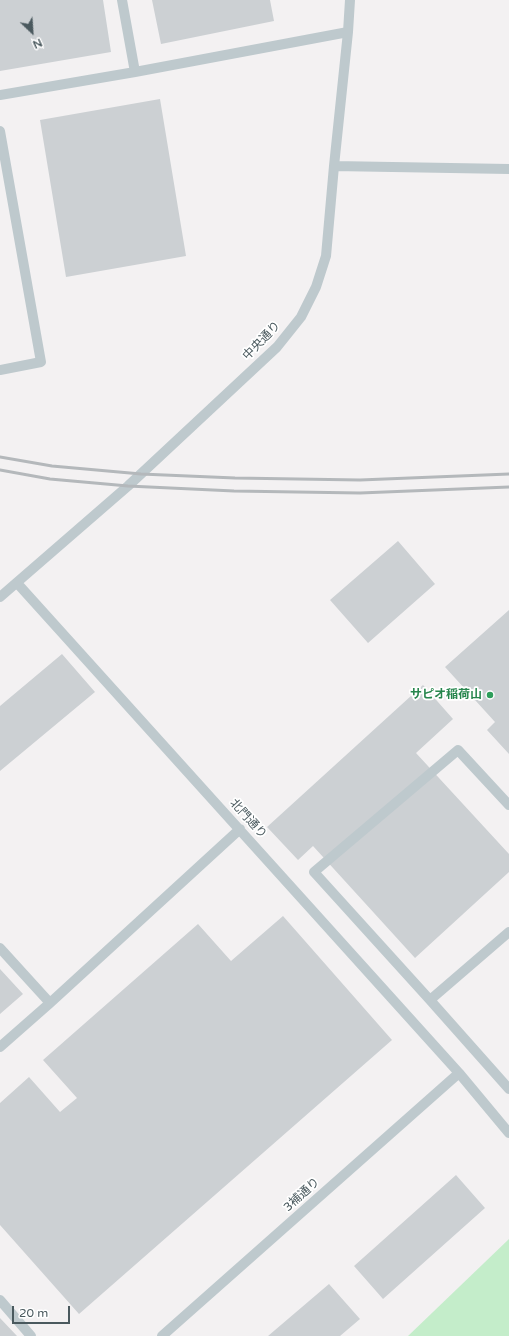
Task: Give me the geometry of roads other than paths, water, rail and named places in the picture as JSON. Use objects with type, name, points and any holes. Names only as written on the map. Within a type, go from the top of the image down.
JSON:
[{"type":"lane","points":[[122,0],[135,72]]},
{"type":"lane","name":"中央通り","points":[[0,597],[128,486],[277,347],[301,317],[316,287],[326,256],[350,0]]},
{"type":"lane","points":[[0,95],[135,72],[348,32]]},
{"type":"lane","points":[[0,131],[41,362],[0,370]]},
{"type":"lane","points":[[334,166],[509,169]]},
{"type":"lane","name":"北門通り","points":[[17,583],[459,1073],[509,1133]]},
{"type":"lane","points":[[509,805],[458,750],[314,872],[509,1089]]},
{"type":"lane","points":[[0,1047],[50,1004],[240,829]]},
{"type":"lane","points":[[430,1000],[509,932]]},
{"type":"lane","points":[[0,948],[50,1004]]},
{"type":"lane","name":"3補通り","points":[[162,1336],[459,1073]]},
{"type":"lane","points":[[0,1300],[31,1336]]},
{"type":"railway","points":[[0,457],[52,466],[141,474],[235,478],[360,480],[509,474]]},
{"type":"railway","points":[[0,470],[50,479],[128,486],[234,491],[360,493],[509,487]]},
{"type":"place","name":"サピオ稲荷山","points":[[490,695]]}]
